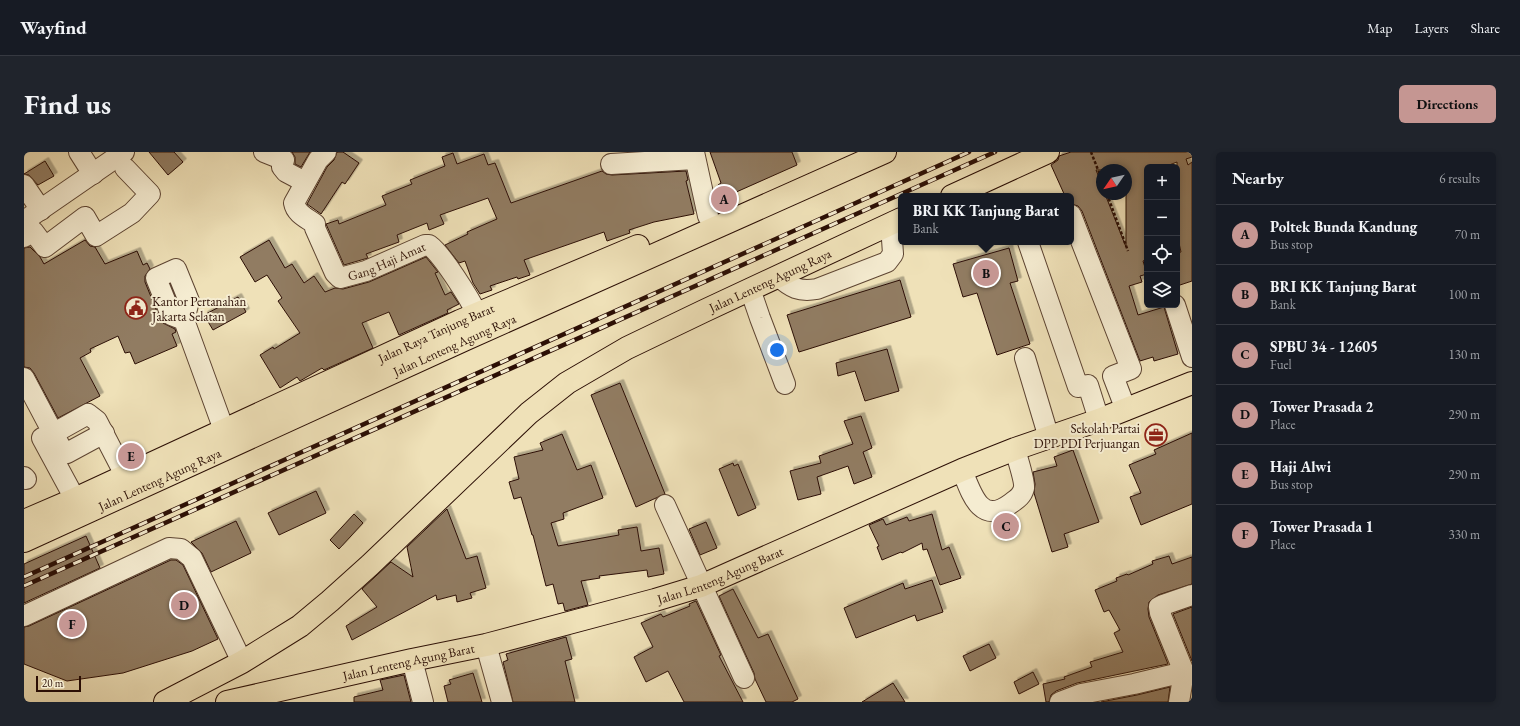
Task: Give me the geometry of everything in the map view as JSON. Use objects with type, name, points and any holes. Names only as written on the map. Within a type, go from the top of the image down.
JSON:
[{"type":"main road","name":"Jalan Raya Tanjung Barat","points":[[24,521],[224,430],[467,325],[851,152]]},
{"type":"main road","name":"Jalan Lenteng Agung Raya","points":[[24,541],[467,325],[885,152]]},
{"type":"main road","points":[[960,193],[1048,152]]},
{"type":"main road","name":"Jalan Lenteng Agung Raya","points":[[165,702],[242,662],[300,626],[375,560],[529,413],[567,384],[627,348],[750,289],[896,222]]},
{"type":"main road","name":"Jalan Lenteng Agung Barat","points":[[227,702],[412,660],[486,645],[655,600],[701,586],[962,470],[1015,449],[1050,438],[1096,412],[1192,383]]},
{"type":"street","points":[[79,152],[93,174]]},
{"type":"street","points":[[264,152],[285,156],[282,167],[286,172],[305,182]]},
{"type":"street","name":"Gang Haji Amat","points":[[326,152],[318,160],[294,203],[295,208],[300,214],[315,224],[315,228],[335,273],[340,278],[366,271],[425,245],[429,245],[438,254],[471,302],[467,325]]},
{"type":"street","points":[[611,164],[695,156],[708,216]]},
{"type":"street","points":[[24,185],[32,216],[93,174],[125,160],[150,194],[132,213],[96,236],[85,218],[45,247],[33,231],[24,237]]},
{"type":"street","points":[[778,276],[796,289],[807,291],[817,290],[886,262],[893,254],[896,222]]},
{"type":"street","points":[[1074,223],[1131,369],[1113,376],[1123,403]]},
{"type":"street","points":[[1029,245],[1078,387],[1088,385],[1096,412]]},
{"type":"street","points":[[750,289],[785,384]]},
{"type":"street","points":[[1176,308],[1192,357]]},
{"type":"street","points":[[184,320],[224,430]]},
{"type":"street","points":[[1025,358],[1050,438]]},
{"type":"street","points":[[24,378],[63,450],[67,453],[104,433],[125,475]]},
{"type":"street","points":[[24,405],[75,499]]},
{"type":"street","points":[[962,470],[979,506],[986,510],[1000,509],[1021,496],[1024,486],[1015,449]]},
{"type":"street","points":[[665,505],[744,678]]},
{"type":"street","points":[[24,616],[169,548],[181,549],[192,558],[242,662]]},
{"type":"street","points":[[1179,702],[1184,672],[1160,613],[1159,607],[1192,595]]},
{"type":"street","points":[[486,645],[502,702]]},
{"type":"street","points":[[412,660],[423,702]]},
{"type":"street","points":[[1060,702],[1081,694],[1134,684],[1184,672]]},
{"type":"path","points":[[1091,152],[1096,165]]},
{"type":"path","points":[[1109,200],[1128,251]]},
{"type":"building","points":[[149,152],[174,152],[183,162],[168,175]]},
{"type":"building","points":[[292,152],[310,152],[301,167],[295,164],[295,157]]},
{"type":"building","points":[[337,152],[343,152],[359,163],[345,184],[342,182],[321,214],[307,204],[327,167],[334,160]]},
{"type":"building","points":[[710,152],[792,152],[797,165],[725,197],[718,185],[721,183]]},
{"type":"building","points":[[1071,152],[1192,152],[1192,157],[1186,159],[1188,165],[1192,162],[1192,281],[1180,285],[1180,164],[1177,164],[1177,162],[1172,164],[1144,164],[1144,275],[1140,276],[1142,282],[1129,286],[1138,315],[1164,308],[1178,354],[1154,361],[1153,357],[1140,361],[1082,211],[1078,206],[1074,205],[1074,193],[1064,193],[1051,165],[1058,160],[1059,156]],"holes":[[[1096,164],[1132,164],[1132,200],[1126,200],[1126,247],[1107,200],[1096,200]]]},
{"type":"building","points":[[453,153],[457,164],[484,154],[488,165],[495,163],[511,203],[602,171],[606,174],[612,175],[686,171],[688,180],[686,181],[694,214],[654,222],[629,230],[630,233],[607,241],[604,232],[524,260],[530,275],[518,279],[517,277],[490,286],[492,290],[480,294],[473,283],[465,261],[459,263],[445,245],[468,234],[467,232],[497,219],[488,198],[440,215],[444,224],[429,230],[427,223],[397,235],[399,242],[366,254],[368,258],[344,265],[326,224],[338,220],[339,224],[386,205],[382,196],[412,184],[410,180],[445,166],[442,157]]},
{"type":"building","points":[[45,161],[54,176],[38,185],[29,175],[24,174]]},
{"type":"building","points":[[85,240],[90,246],[95,247],[105,264],[137,251],[143,265],[147,263],[150,269],[145,276],[145,282],[160,319],[163,323],[175,329],[176,332],[172,334],[177,346],[135,364],[130,352],[125,353],[118,336],[90,349],[91,352],[80,358],[100,396],[58,418],[34,373],[30,368],[24,367],[24,248],[30,247],[40,257],[44,264]]},
{"type":"building","points":[[269,240],[285,268],[292,264],[304,283],[314,276],[325,292],[335,288],[343,289],[369,282],[426,257],[438,272],[435,273],[445,295],[451,292],[459,304],[447,310],[448,313],[399,335],[389,312],[362,323],[373,348],[324,370],[322,368],[300,381],[297,377],[280,388],[260,355],[273,347],[274,349],[300,333],[278,301],[282,298],[267,275],[255,282],[240,257]]},
{"type":"building","points":[[1009,248],[1018,281],[1010,283],[1030,344],[997,355],[977,293],[963,297],[953,264]]},
{"type":"building","points":[[900,280],[911,317],[799,352],[787,315]]},
{"type":"building","points":[[238,297],[246,312],[213,330],[204,315]]},
{"type":"building","points":[[887,349],[899,391],[865,401],[855,371],[838,376],[836,363]]},
{"type":"building","points":[[620,383],[665,494],[636,507],[591,395]]},
{"type":"building","points":[[861,416],[872,448],[863,452],[872,477],[854,484],[848,466],[817,477],[821,494],[798,500],[790,471],[821,463],[819,456],[853,444],[844,421]]},
{"type":"building","points":[[1192,433],[1192,504],[1141,525],[1130,497],[1141,493],[1129,465],[1156,454],[1154,450]]},
{"type":"building","points":[[562,434],[577,470],[591,465],[603,498],[563,513],[564,519],[551,523],[558,546],[619,535],[618,530],[637,527],[641,551],[659,548],[664,574],[648,577],[647,570],[599,576],[600,578],[581,581],[588,605],[565,611],[563,603],[558,604],[553,584],[546,586],[533,535],[521,497],[514,499],[509,482],[519,479],[514,457],[543,450],[540,443]]},
{"type":"building","points":[[1073,450],[1099,522],[1064,534],[1068,547],[1052,552],[1034,493],[1035,484],[1033,472],[1057,466],[1054,457]]},
{"type":"building","points":[[733,463],[734,466],[738,464],[756,508],[738,516],[719,469]]},
{"type":"building","points":[[316,491],[326,513],[279,535],[268,513]]},
{"type":"building","points":[[447,509],[466,559],[477,556],[486,588],[470,593],[472,598],[457,602],[456,595],[437,600],[436,595],[352,640],[346,626],[377,607],[362,589],[391,562],[413,577],[407,547]]},
{"type":"building","points":[[354,514],[363,523],[339,549],[330,540]]},
{"type":"building","points":[[932,514],[942,550],[949,547],[961,578],[940,585],[927,549],[923,550],[922,543],[902,553],[901,552],[882,560],[877,547],[879,546],[869,525],[883,519],[886,525],[907,517],[909,521]]},
{"type":"building","points":[[236,521],[251,553],[211,572],[202,553],[191,542]]},
{"type":"building","points":[[706,522],[717,548],[700,555],[689,529]]},
{"type":"building","points":[[86,536],[100,568],[24,603],[24,564]]},
{"type":"building","points":[[1169,556],[1172,564],[1192,557],[1192,584],[1158,595],[1149,602],[1149,617],[1168,664],[1077,683],[1056,691],[1051,695],[1049,702],[1046,702],[1043,684],[1065,679],[1064,677],[1092,667],[1090,662],[1123,652],[1114,633],[1120,630],[1109,610],[1104,612],[1095,590],[1117,581],[1116,578],[1127,574],[1128,575],[1153,564],[1152,561]]},
{"type":"building","points":[[171,560],[176,560],[183,565],[218,639],[192,651],[123,673],[67,681],[24,664],[24,627]]},
{"type":"building","points":[[932,580],[943,612],[917,621],[915,615],[856,638],[844,608],[903,583],[905,589]]},
{"type":"building","points":[[733,589],[758,638],[768,634],[798,699],[792,702],[766,702],[719,596]]},
{"type":"building","points":[[696,601],[721,655],[719,656],[743,702],[684,702],[668,671],[646,682],[634,657],[653,647],[641,623],[661,614],[663,617],[690,606],[689,604]]},
{"type":"building","points":[[1192,607],[1192,661],[1173,614]]},
{"type":"building","points":[[566,637],[572,659],[565,661],[575,702],[513,702],[503,662],[508,660],[506,654]]},
{"type":"building","points":[[989,644],[996,658],[970,671],[963,656]]},
{"type":"building","points":[[1033,672],[1039,684],[1019,694],[1014,682]]},
{"type":"building","points":[[473,673],[482,702],[448,702],[444,686],[451,684],[449,680]]},
{"type":"building","points":[[404,675],[411,702],[354,702],[354,697],[383,690],[380,680]]},
{"type":"building","points":[[893,683],[905,702],[862,702]]},
{"type":"building","points":[[1170,687],[1168,702],[1101,702],[1137,695]]},
{"type":"railway","points":[[24,577],[969,152]]},
{"type":"railway","points":[[903,193],[995,152]]},
{"type":"railway","points":[[24,586],[898,195]]},
{"type":"place","name":"Poltek Bunda Kandung","points":[[724,199]]},
{"type":"place","name":"BRI KK Tanjung Barat","points":[[986,273]]},
{"type":"place","name":"Kantor Pertanahan Jakarta Selatan","points":[[136,308]]},
{"type":"place","name":"Sekolah Partai DPP PDI Perjuangan","points":[[1156,435]]},
{"type":"place","name":"Haji Alwi","points":[[131,456]]},
{"type":"place","name":"SPBU 34 - 12605","points":[[1006,526]]},
{"type":"place","name":"Tower Prasada 2","points":[[184,605]]},
{"type":"place","name":"Tower Prasada 1","points":[[72,624]]}]
